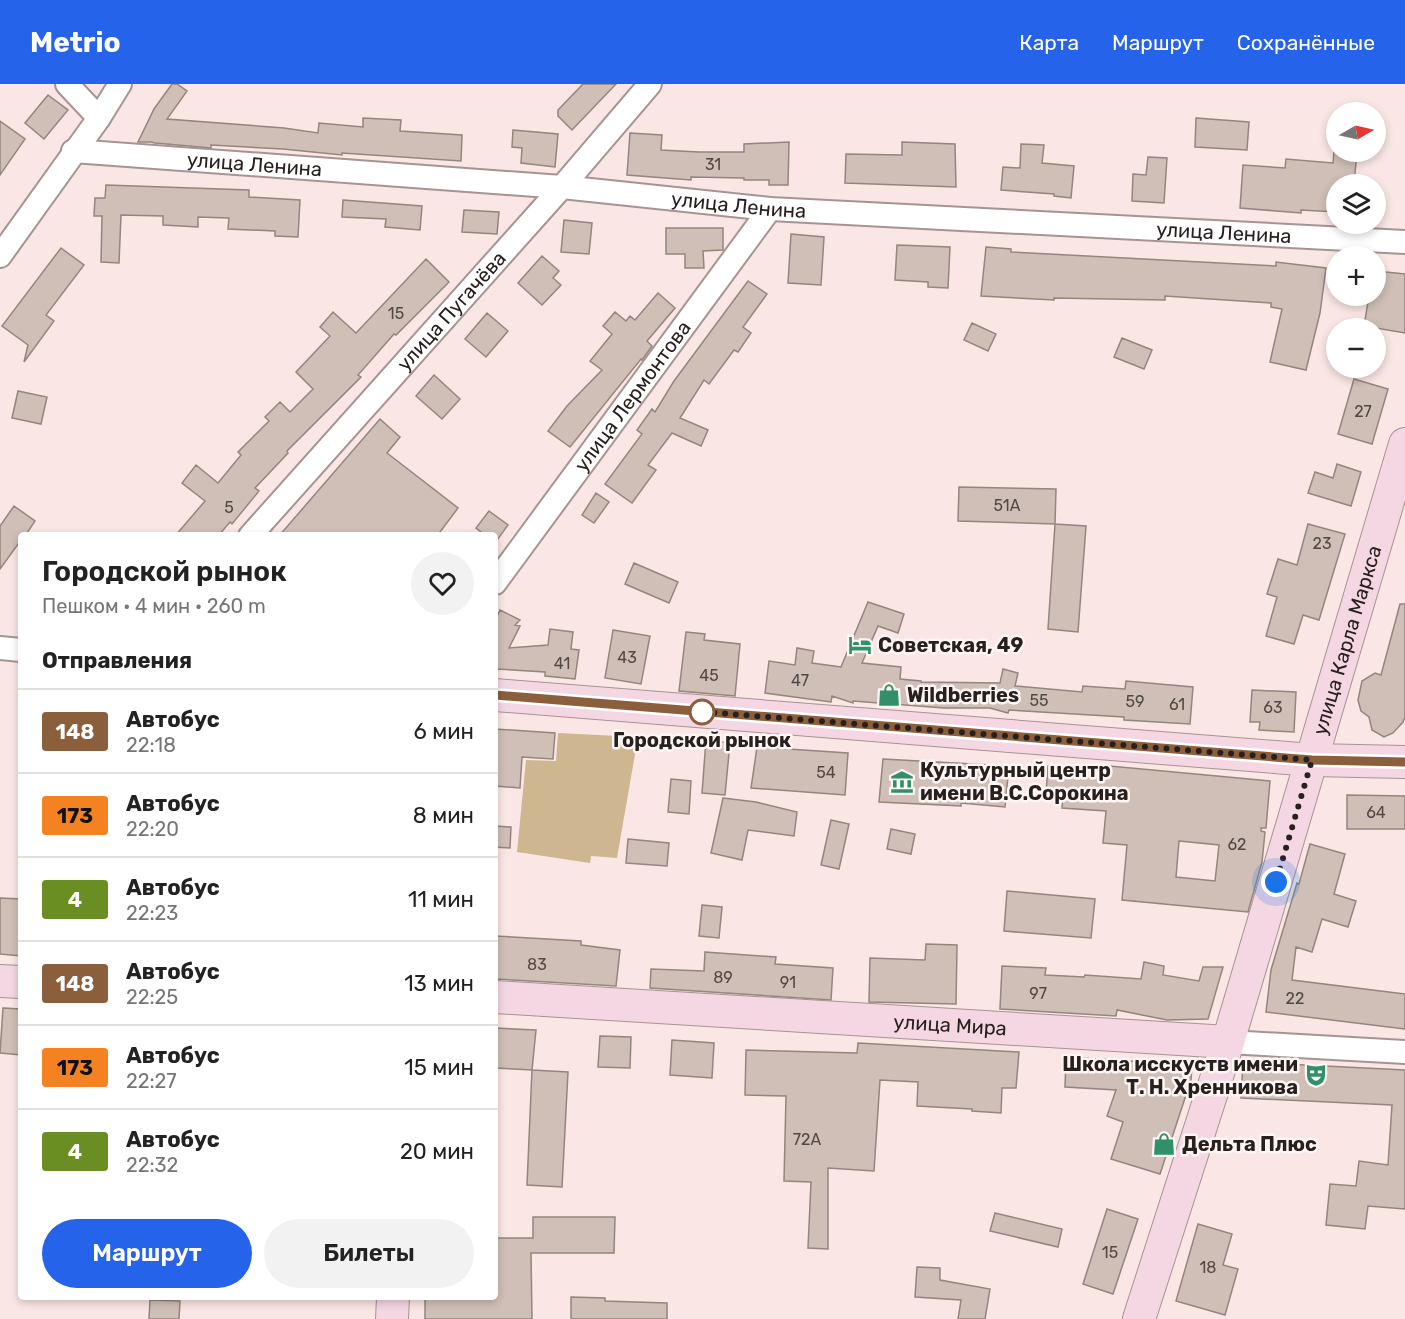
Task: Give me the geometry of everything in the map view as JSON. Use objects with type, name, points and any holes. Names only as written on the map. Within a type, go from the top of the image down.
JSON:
[{"type":"main road","name":"улица Карла Маркса","points":[[1139,1319],[1228,1042],[1405,444]]},
{"type":"main road","points":[[498,695],[1312,760],[1405,762]]},
{"type":"main road","points":[[0,981],[18,982]]},
{"type":"main road","name":"улица Мира","points":[[498,997],[1228,1042]]},
{"type":"main road","points":[[392,1319],[393,1300]]},
{"type":"street","points":[[67,84],[99,118]]},
{"type":"street","points":[[0,256],[73,151],[99,118],[120,84]]},
{"type":"street","name":"улица Пугачёва","points":[[254,532],[562,187],[650,84]]},
{"type":"street","name":"улица Ленина","points":[[73,151],[562,187],[770,209],[1405,242]]},
{"type":"street","name":"улица Лермонтова","points":[[498,579],[770,209]]},
{"type":"street","points":[[0,648],[18,650]]},
{"type":"street","name":"улица Мира","points":[[1228,1042],[1405,1052]]},
{"type":"shaded area","points":[[558,733],[638,737],[617,858],[591,856],[590,863],[517,852],[526,760],[556,761]]},
{"type":"building","points":[[172,84],[177,84],[187,91],[167,119],[284,128],[318,133],[319,123],[363,127],[363,118],[401,120],[400,131],[462,135],[461,161],[138,142],[154,109]]},
{"type":"building","points":[[583,84],[616,84],[572,130],[558,116],[558,110]]},
{"type":"building","points":[[48,95],[68,110],[44,139],[25,123]]},
{"type":"building","points":[[1196,118],[1249,122],[1247,150],[1195,147]]},
{"type":"building","points":[[0,121],[25,139],[0,175]]},
{"type":"building","points":[[513,130],[558,134],[555,167],[521,163],[522,148],[512,147]]},
{"type":"building","points":[[630,133],[662,135],[661,150],[744,152],[744,144],[789,142],[788,185],[769,185],[769,180],[744,180],[744,178],[691,177],[691,180],[627,175]]},
{"type":"building","points":[[902,142],[955,144],[956,187],[845,183],[846,154],[902,155]]},
{"type":"building","points":[[1021,144],[1044,145],[1042,163],[1074,166],[1071,198],[1054,196],[1054,194],[1001,190],[1003,167],[1020,168]]},
{"type":"building","points":[[1148,157],[1167,158],[1164,203],[1132,201],[1133,174],[1146,175]]},
{"type":"building","points":[[1286,159],[1333,163],[1356,162],[1355,174],[1326,174],[1326,211],[1301,210],[1301,213],[1240,208],[1243,165],[1285,168]]},
{"type":"building","points":[[106,185],[249,190],[249,197],[300,200],[298,237],[275,236],[275,231],[228,229],[229,218],[198,217],[198,227],[163,225],[163,216],[121,215],[119,263],[101,262],[102,216],[94,216],[95,198],[105,198]]},
{"type":"building","points":[[343,200],[422,206],[420,230],[385,227],[386,219],[342,217]]},
{"type":"building","points":[[464,210],[499,212],[497,234],[462,232]]},
{"type":"building","points":[[564,220],[592,223],[589,254],[561,252]]},
{"type":"building","points":[[666,228],[723,228],[723,250],[703,251],[704,268],[685,268],[685,254],[666,254]]},
{"type":"building","points":[[791,234],[824,237],[821,285],[788,283]]},
{"type":"building","points":[[897,245],[950,247],[948,288],[928,287],[928,282],[895,280]]},
{"type":"building","points":[[986,247],[1011,249],[1011,252],[1276,266],[1276,262],[1326,268],[1320,313],[1306,370],[1270,362],[1282,309],[1271,307],[1271,303],[1165,296],[1165,300],[1054,298],[1054,300],[981,296]]},
{"type":"building","points":[[61,248],[84,265],[46,315],[54,321],[24,362],[28,345],[2,326]]},
{"type":"building","points":[[542,256],[559,271],[553,278],[561,285],[542,305],[518,283]]},
{"type":"building","points":[[426,259],[449,282],[396,335],[394,334],[358,375],[361,377],[287,451],[288,453],[255,488],[259,491],[232,524],[230,522],[221,532],[178,532],[205,501],[182,483],[196,465],[218,483],[241,455],[238,452],[269,421],[265,417],[280,402],[290,412],[313,389],[296,372],[330,336],[320,327],[333,312],[356,333]]},
{"type":"building","points":[[1386,272],[1405,274],[1405,333],[1386,330],[1386,318],[1365,318],[1367,306],[1386,306]]},
{"type":"building","points":[[748,281],[767,294],[743,327],[751,333],[738,352],[734,350],[709,384],[704,380],[680,418],[708,430],[701,446],[672,433],[648,465],[656,470],[632,503],[605,484],[642,434],[637,430],[652,409],[655,412],[674,381]]},
{"type":"building","points":[[658,293],[675,308],[647,341],[652,346],[642,360],[570,447],[548,431],[567,406],[602,370],[590,361],[612,334],[603,326],[615,312],[626,321],[630,316],[635,320]]},
{"type":"building","points":[[487,313],[508,331],[486,357],[465,339]]},
{"type":"building","points":[[972,323],[996,334],[988,351],[964,340]]},
{"type":"building","points":[[1122,338],[1152,350],[1144,369],[1114,357]]},
{"type":"building","points":[[434,375],[460,399],[442,419],[416,396]]},
{"type":"building","points":[[1354,379],[1388,389],[1372,444],[1338,434]]},
{"type":"building","points":[[18,391],[47,397],[41,424],[12,418]]},
{"type":"building","points":[[380,419],[400,437],[387,453],[458,508],[440,532],[282,532]]},
{"type":"building","points":[[1337,464],[1361,472],[1351,506],[1308,493],[1315,472],[1333,478]]},
{"type":"building","points":[[959,487],[1056,489],[1055,524],[958,521]]},
{"type":"building","points":[[596,493],[609,502],[594,523],[582,515]]},
{"type":"building","points":[[14,506],[35,521],[28,532],[18,532],[18,544],[0,569],[0,526]]},
{"type":"building","points":[[489,511],[508,525],[498,539],[498,532],[481,532],[476,528]]},
{"type":"building","points":[[1055,524],[1086,526],[1078,632],[1048,629]]},
{"type":"building","points":[[1308,524],[1345,534],[1319,620],[1303,615],[1294,644],[1266,636],[1277,597],[1267,594],[1278,559],[1297,565]]},
{"type":"building","points":[[634,563],[678,582],[669,603],[625,584]]},
{"type":"building","points":[[868,602],[904,614],[898,633],[878,626],[862,663],[901,667],[900,679],[921,682],[1000,683],[1003,669],[1018,673],[1015,686],[1082,692],[1083,686],[1125,689],[1126,681],[1193,687],[1190,724],[1124,720],[1124,717],[1009,710],[1008,713],[990,708],[944,708],[853,701],[853,703],[832,696],[831,702],[765,693],[769,661],[795,665],[797,648],[814,651],[812,663],[841,667]]},
{"type":"building","points":[[1400,604],[1405,604],[1405,717],[1393,733],[1384,737],[1372,730],[1369,717],[1361,711],[1358,700],[1362,681],[1375,673],[1381,675]]},
{"type":"building","points":[[500,610],[520,620],[515,625],[520,626],[509,648],[548,645],[550,629],[573,632],[571,649],[579,650],[575,679],[545,676],[545,672],[498,669],[498,614]]},
{"type":"building","points":[[613,630],[650,636],[641,684],[605,678]]},
{"type":"building","points":[[686,632],[705,634],[704,640],[740,644],[735,696],[679,691]]},
{"type":"building","points":[[1252,690],[1296,692],[1294,732],[1259,730],[1260,722],[1250,722]]},
{"type":"building","points":[[498,729],[555,733],[553,759],[522,757],[520,788],[498,786]]},
{"type":"building","points":[[706,740],[730,743],[725,795],[702,793]]},
{"type":"building","points":[[757,747],[848,753],[845,795],[751,788]]},
{"type":"building","points":[[883,759],[1009,766],[1005,807],[961,803],[961,806],[879,802]]},
{"type":"building","points":[[1048,766],[1110,771],[1110,766],[1270,781],[1266,828],[1261,828],[1261,831],[1265,832],[1262,862],[1248,912],[1122,900],[1127,845],[1103,843],[1106,811],[1062,808],[1063,794],[1046,793]],"holes":[[[1179,841],[1219,845],[1215,881],[1176,877]]]},
{"type":"building","points":[[671,779],[691,781],[689,814],[668,812]]},
{"type":"building","points":[[1347,795],[1405,796],[1405,829],[1347,829]]},
{"type":"building","points":[[723,798],[756,802],[797,812],[794,836],[748,830],[742,860],[711,853]]},
{"type":"building","points":[[831,820],[849,824],[839,869],[821,865]]},
{"type":"building","points":[[498,826],[511,827],[510,848],[498,847]]},
{"type":"building","points":[[891,829],[915,834],[911,854],[887,849]]},
{"type":"building","points":[[628,839],[669,843],[667,866],[626,863]]},
{"type":"building","points":[[1310,844],[1345,854],[1334,894],[1356,901],[1348,927],[1322,919],[1312,952],[1296,947],[1292,980],[1405,994],[1405,1029],[1266,1012],[1271,970]]},
{"type":"building","points":[[1007,891],[1095,899],[1091,938],[1004,931]]},
{"type":"building","points":[[0,898],[18,899],[18,956],[0,954]]},
{"type":"building","points":[[702,905],[722,907],[719,938],[699,936]]},
{"type":"building","points":[[498,936],[581,941],[581,945],[620,950],[616,986],[498,979]]},
{"type":"building","points":[[926,944],[957,945],[956,1004],[869,1002],[870,958],[925,960]]},
{"type":"building","points":[[705,952],[776,957],[775,964],[833,968],[831,1000],[650,988],[651,969],[704,971]]},
{"type":"building","points":[[1144,962],[1164,966],[1163,975],[1199,981],[1203,967],[1223,967],[1208,1019],[1167,1020],[1117,1010],[1116,1016],[1000,1009],[1002,966],[1046,968],[1045,975],[1141,979]]},
{"type":"building","points":[[3,1008],[18,1009],[18,1055],[0,1053]]},
{"type":"building","points":[[498,1028],[536,1030],[532,1070],[498,1068]]},
{"type":"building","points":[[600,1036],[631,1037],[630,1068],[598,1067]]},
{"type":"building","points":[[672,1040],[714,1043],[712,1078],[670,1075]]},
{"type":"building","points":[[858,1043],[1019,1052],[1016,1088],[1002,1088],[1001,1113],[917,1106],[918,1082],[880,1080],[874,1171],[828,1168],[828,1249],[808,1248],[811,1182],[784,1181],[786,1096],[745,1095],[746,1050],[857,1053]]},
{"type":"building","points":[[1066,1057],[1192,1065],[1190,1095],[1186,1095],[1160,1174],[1111,1159],[1123,1122],[1107,1116],[1116,1090],[1065,1087]]},
{"type":"building","points":[[1243,1062],[1405,1070],[1405,1209],[1368,1206],[1365,1229],[1326,1225],[1330,1184],[1356,1186],[1359,1161],[1388,1165],[1392,1105],[1241,1098]]},
{"type":"building","points":[[532,1070],[568,1072],[562,1187],[527,1185]]},
{"type":"building","points":[[1107,1209],[1138,1219],[1113,1294],[1083,1284]]},
{"type":"building","points":[[995,1213],[1062,1229],[1058,1247],[990,1231]]},
{"type":"building","points":[[533,1217],[615,1217],[614,1253],[531,1253],[532,1319],[425,1319],[425,1300],[498,1300],[498,1238],[533,1238]]},
{"type":"building","points":[[1198,1224],[1232,1234],[1223,1265],[1238,1269],[1225,1315],[1176,1301]]},
{"type":"building","points":[[917,1267],[940,1268],[940,1280],[990,1289],[985,1319],[958,1319],[961,1300],[915,1297]]},
{"type":"building","points":[[571,1297],[605,1298],[605,1301],[667,1303],[667,1319],[571,1319]]},
{"type":"building","points":[[150,1300],[180,1301],[179,1319],[149,1319]]},
{"type":"bus line","name":"148","points":[[498,695],[1312,760],[1405,762]]},
{"type":"place","name":"Советская, 49","points":[[860,645]]},
{"type":"place","name":"Wildberries","points":[[889,695]]},
{"type":"place","name":"Городской рынок","points":[[702,712]]},
{"type":"place","name":"Культурный центр имени В.С.Сорокина","points":[[902,782]]},
{"type":"place","name":"Школа исскуств имени Т. Н. Хренникова","points":[[1316,1075]]},
{"type":"place","name":"Дельта Плюс","points":[[1164,1144]]},
{"type":"route","points":[[702,712],[692,711],[1312,760],[1276,882]]}]
